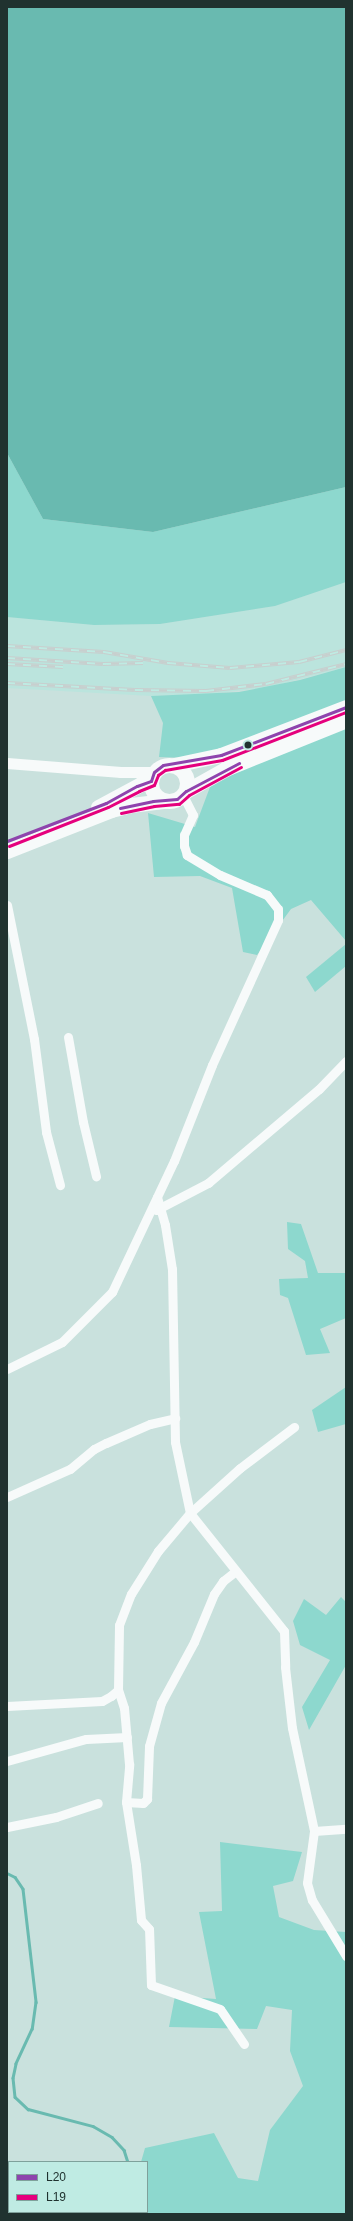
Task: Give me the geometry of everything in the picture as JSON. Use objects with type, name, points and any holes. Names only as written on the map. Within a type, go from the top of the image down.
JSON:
[{"type":"highway","points":[[7,841],[106,803],[152,777],[163,765],[174,765],[221,755],[346,707]]},
{"type":"highway","points":[[7,851],[111,810],[131,805],[165,800],[176,800],[184,793],[225,769],[346,720]]},
{"type":"highway","points":[[174,765],[185,773],[188,782],[184,793]]},
{"type":"highway","points":[[152,777],[156,796],[165,800]]},
{"type":"street","points":[[7,763],[121,772],[152,777]]},
{"type":"street","points":[[7,1369],[62,1342],[112,1292],[151,1211],[212,1065],[279,914],[275,903],[267,894],[220,875],[187,855],[184,840],[193,815],[184,793]]},
{"type":"street","points":[[7,905],[34,1039],[46,1132],[60,1185]]},
{"type":"street","points":[[68,1037],[83,1122],[96,1176]]},
{"type":"street","points":[[151,1211],[161,1209],[208,1183],[320,1089],[346,1061]]},
{"type":"street","points":[[157,1197],[161,1209],[172,1269],[176,1442],[190,1513],[284,1631],[285,1667],[292,1728],[314,1831],[307,1883],[312,1900],[346,1956]]},
{"type":"street","points":[[7,1496],[70,1469],[94,1449],[106,1443],[150,1424],[175,1418]]},
{"type":"street","points":[[244,2044],[220,2009],[152,1985],[149,1929],[141,1920],[136,1866],[126,1802],[129,1764],[124,1708],[118,1690],[119,1625],[131,1594],[158,1550],[190,1513],[240,1468],[294,1427]]},
{"type":"street","points":[[126,1802],[143,1802],[147,1799],[149,1746],[161,1703],[194,1642],[214,1594],[223,1581],[236,1571]]},
{"type":"street","points":[[7,1706],[102,1700],[111,1696],[118,1690]]},
{"type":"street","points":[[7,1761],[86,1739],[127,1736]]},
{"type":"street","points":[[7,1827],[56,1817],[98,1803]]},
{"type":"street","points":[[314,1831],[346,1829]]},
{"type":"shaded area","points":[[7,7],[346,7],[346,487],[153,532],[43,519],[7,453]]},
{"type":"shaded area","points":[[7,453],[43,519],[153,532],[346,487],[346,582],[275,606],[160,624],[94,625],[7,617]]},
{"type":"shaded area","points":[[346,582],[346,667],[269,687],[210,694],[151,696],[7,688],[7,617],[94,625],[160,624],[275,606]]},
{"type":"shaded area","points":[[346,667],[346,705],[248,744],[188,758],[159,757],[163,723],[151,696],[239,692],[300,680]]},
{"type":"shaded area","points":[[346,726],[346,941],[311,900],[291,909],[257,955],[243,952],[232,888],[200,876],[154,877],[148,813],[195,827],[210,787],[262,759]]},
{"type":"shaded area","points":[[346,944],[346,966],[315,992],[306,977]]},
{"type":"shaded area","points":[[287,1222],[301,1224],[318,1273],[346,1273],[346,1318],[320,1329],[330,1353],[306,1355],[288,1298],[280,1295],[279,1279],[308,1278],[305,1261],[288,1249]]},
{"type":"shaded area","points":[[346,1387],[346,1424],[318,1432],[312,1410]]},
{"type":"shaded area","points":[[341,1597],[346,1602],[346,1665],[309,1730],[302,1707],[330,1660],[300,1645],[293,1621],[304,1599],[326,1615]]},
{"type":"shaded area","points":[[220,1842],[302,1852],[293,1881],[273,1886],[279,1917],[314,1930],[346,1932],[346,2214],[128,2214],[148,2213],[148,2161],[141,2161],[145,2148],[214,2133],[238,2178],[258,2181],[270,2130],[303,2086],[290,2051],[292,2010],[266,2006],[257,2029],[169,2027],[175,1996],[216,1999],[199,1912],[222,1911]]},
{"type":"waterway","points":[[7,1873],[15,1877],[23,1889],[36,2002],[32,2029],[16,2064],[13,2078],[15,2097],[28,2109],[93,2126],[112,2137],[124,2150],[128,2161]]},
{"type":"railway","points":[[7,646],[104,652],[168,663],[230,668],[299,662],[346,650]]},
{"type":"railway","points":[[7,658],[103,664],[143,663]]},
{"type":"railway","points":[[7,664],[63,667]]},
{"type":"railway","points":[[7,683],[135,690],[206,691],[266,684],[346,664]]},
{"type":"transit line","name":"L20","points":[[7,841],[106,803],[137,786],[151,781],[154,772],[163,765],[221,755],[346,707]]},
{"type":"transit line","name":"L19","points":[[9,846],[108,807],[154,785],[158,775],[165,770],[222,760],[346,712]]},
{"type":"transit line","name":"L20","points":[[120,808],[153,801],[177,799],[186,791],[239,763]]},
{"type":"transit line","name":"L19","points":[[121,813],[154,806],[179,804],[189,795],[241,767]]}]
